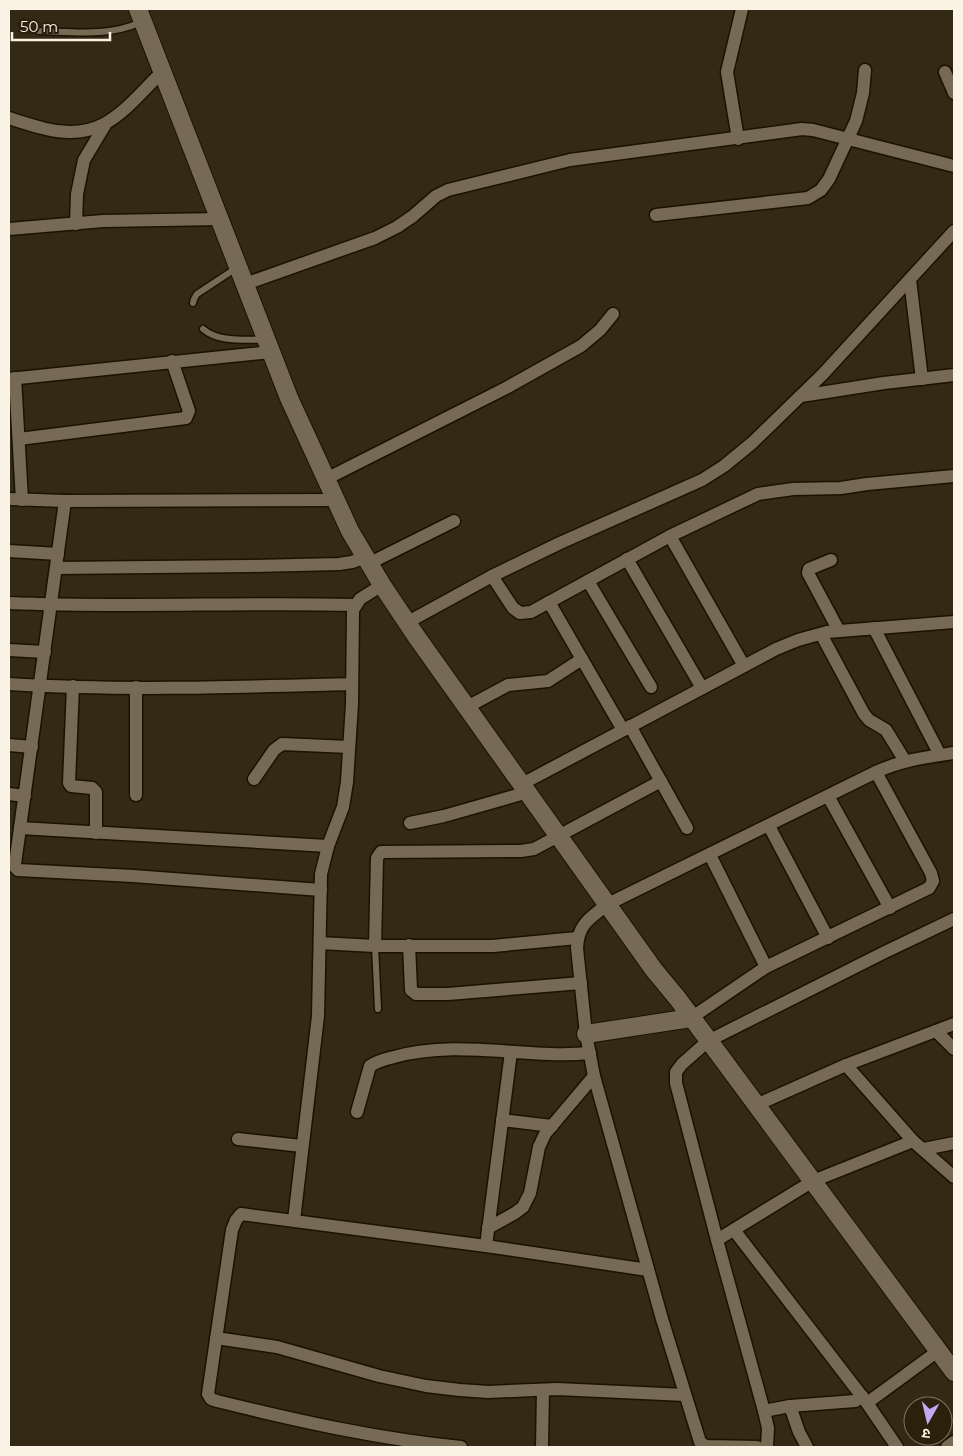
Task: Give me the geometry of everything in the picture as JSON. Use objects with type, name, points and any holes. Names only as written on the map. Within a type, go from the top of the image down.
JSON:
[{"type":"main road","points":[[140,15],[289,398],[350,531],[382,585],[654,970],[678,999],[954,1372]]},
{"type":"main road","points":[[585,1026],[691,1018]]},
{"type":"street","points":[[738,139],[728,72],[742,9]]},
{"type":"street","points":[[656,216],[808,198],[821,190],[829,179],[856,120],[861,105],[865,70]]},
{"type":"street","points":[[9,118],[46,129],[67,132],[87,130],[105,125],[115,118],[162,72]]},
{"type":"street","points":[[945,72],[954,93]]},
{"type":"street","points":[[76,224],[77,194],[84,160],[105,125]]},
{"type":"street","points":[[245,284],[375,238],[397,227],[436,196],[448,190],[570,160],[802,129],[848,138],[954,166]]},
{"type":"street","points":[[9,230],[160,219],[219,219]]},
{"type":"street","points":[[408,622],[492,576],[560,543],[702,480],[724,466],[752,443],[800,396],[954,231]]},
{"type":"street","points":[[910,280],[922,379]]},
{"type":"street","points":[[326,478],[506,388],[581,346],[600,330],[613,314]]},
{"type":"street","points":[[22,500],[19,439],[12,378],[172,361],[269,346]]},
{"type":"street","points":[[19,439],[186,418],[189,411],[172,361]]},
{"type":"street","points":[[800,396],[954,375]]},
{"type":"street","points":[[492,576],[513,608],[520,613],[531,612],[670,536],[758,494],[774,490],[841,488],[954,476]]},
{"type":"street","points":[[9,499],[65,502],[336,500]]},
{"type":"street","points":[[65,502],[16,867],[18,870],[133,876],[321,890]]},
{"type":"street","points":[[56,568],[339,564],[368,560],[454,521]]},
{"type":"street","points":[[670,536],[744,666]]},
{"type":"street","points":[[9,551],[58,554]]},
{"type":"street","points":[[626,559],[702,688]]},
{"type":"street","points":[[831,560],[809,569],[808,573],[839,631]]},
{"type":"street","points":[[588,581],[651,687]]},
{"type":"street","points":[[294,1220],[318,1016],[321,874],[328,846],[344,801],[350,747],[353,610],[360,599],[382,585]]},
{"type":"street","points":[[549,602],[582,659],[661,781],[687,828]]},
{"type":"street","points":[[9,603],[51,605],[355,605]]},
{"type":"street","points":[[410,823],[444,816],[525,788],[627,728],[790,643],[839,631],[954,622]]},
{"type":"street","points":[[874,628],[940,755]]},
{"type":"street","points":[[821,634],[864,714],[869,720],[886,730],[905,761]]},
{"type":"street","points":[[9,650],[45,652]]},
{"type":"street","points":[[468,707],[508,685],[551,679],[582,659]]},
{"type":"street","points":[[9,684],[40,686],[218,687],[352,684]]},
{"type":"street","points":[[73,686],[68,783],[71,786],[92,788],[96,792],[96,833]]},
{"type":"street","points":[[136,687],[136,796]]},
{"type":"street","points":[[254,779],[274,750],[282,744],[350,747]]},
{"type":"street","points":[[9,745],[32,747]]},
{"type":"street","points":[[757,1447],[699,1445],[594,1076],[585,1026],[577,938],[586,921],[608,904],[876,772],[905,761],[954,753]]},
{"type":"street","points":[[691,1018],[766,967],[929,888],[933,882],[931,872],[876,772]]},
{"type":"street","points":[[375,946],[377,858],[381,852],[521,851],[534,849],[661,781]]},
{"type":"street","points":[[9,794],[25,796]]},
{"type":"street","points":[[828,796],[890,908]]},
{"type":"street","points":[[769,826],[828,938]]},
{"type":"street","points":[[20,828],[328,846]]},
{"type":"street","points":[[710,855],[766,967]]},
{"type":"street","points":[[767,1447],[768,1428],[676,1083],[676,1072],[682,1064],[708,1041],[883,953],[954,920]]},
{"type":"street","points":[[320,943],[375,946],[493,946],[577,938]]},
{"type":"street","points":[[409,945],[411,990],[416,994],[448,994],[581,983]]},
{"type":"street","points":[[756,1105],[846,1065],[954,1024]]},
{"type":"street","points":[[936,1031],[954,1049]]},
{"type":"street","points":[[357,1112],[367,1071],[374,1063],[403,1055],[442,1049],[473,1048],[562,1055],[590,1053]]},
{"type":"street","points":[[486,1246],[511,1052]]},
{"type":"street","points":[[846,1065],[913,1141],[954,1177]]},
{"type":"street","points":[[488,1228],[524,1207],[527,1201],[538,1147],[545,1134],[594,1076]]},
{"type":"street","points":[[502,1120],[552,1126]]},
{"type":"street","points":[[238,1139],[302,1146]]},
{"type":"street","points":[[717,1240],[813,1181],[913,1141]]},
{"type":"street","points":[[924,1149],[954,1143]]},
{"type":"street","points":[[461,1447],[390,1439],[342,1430],[211,1399],[208,1394],[232,1230],[241,1214],[486,1246],[648,1270]]},
{"type":"street","points":[[734,1230],[865,1399],[897,1447]]},
{"type":"street","points":[[216,1338],[277,1347],[379,1376],[426,1386],[488,1392],[543,1390],[685,1395]]},
{"type":"street","points":[[764,1412],[790,1406],[865,1399],[938,1351]]},
{"type":"street","points":[[542,1447],[543,1390]]},
{"type":"street","points":[[790,1406],[803,1446]]},
{"type":"street","points":[[947,1447],[954,1442]]},
{"type":"lane","points":[[39,31],[96,33],[115,31],[140,15]]},
{"type":"lane","points":[[193,303],[197,294],[238,267]]},
{"type":"lane","points":[[203,329],[217,337],[269,346]]},
{"type":"lane","points":[[375,946],[378,1009]]}]
